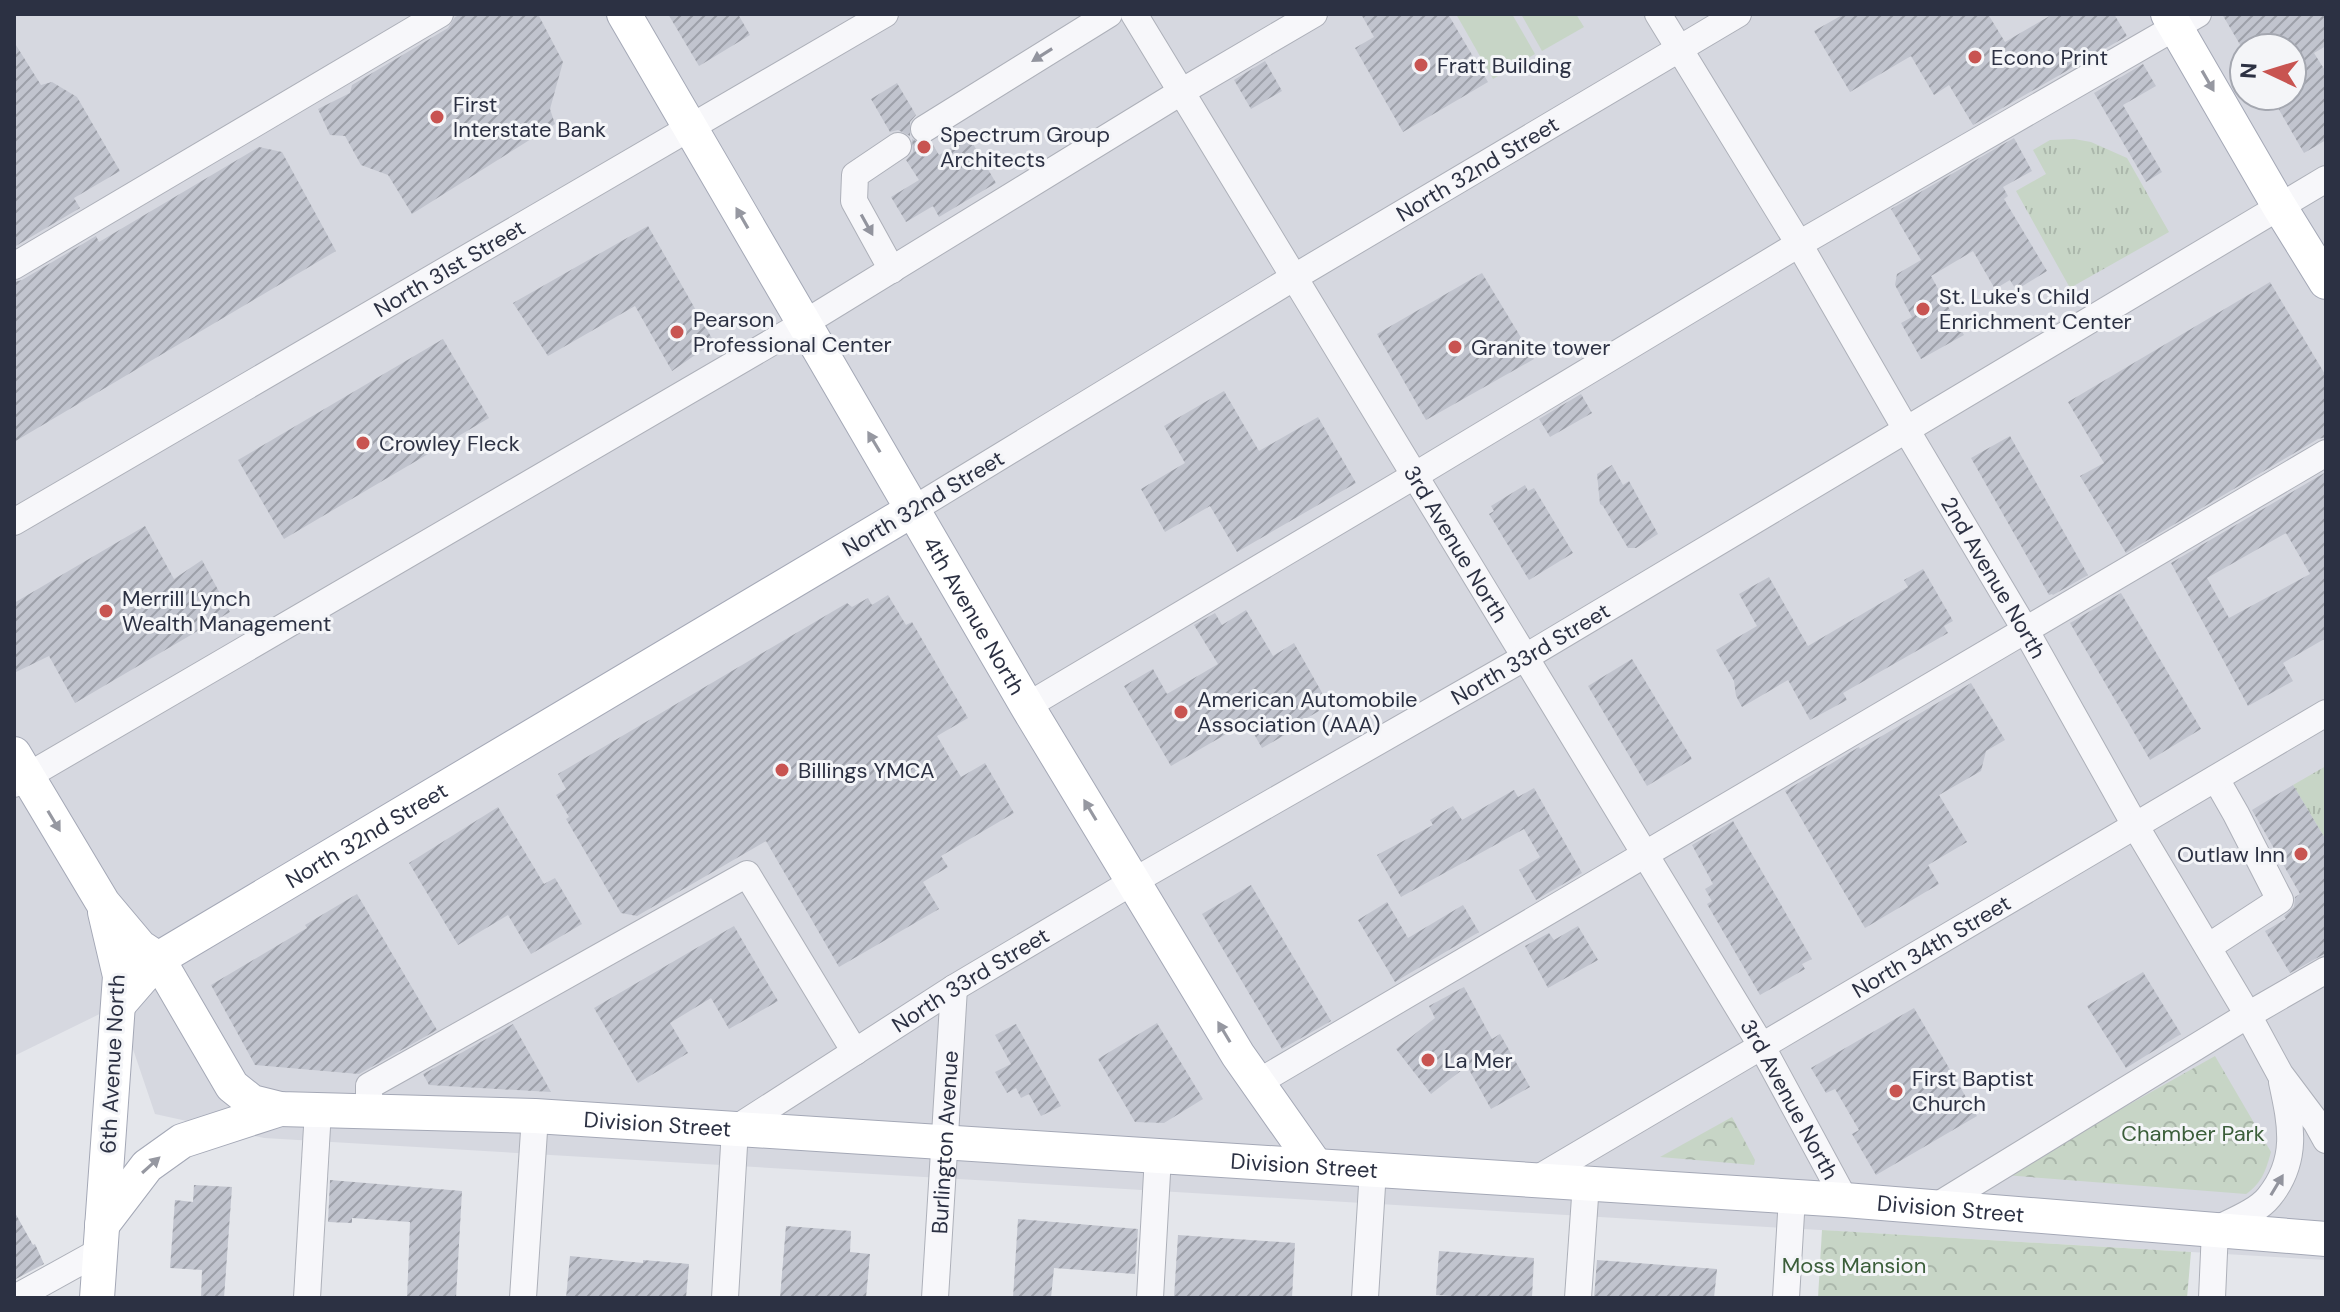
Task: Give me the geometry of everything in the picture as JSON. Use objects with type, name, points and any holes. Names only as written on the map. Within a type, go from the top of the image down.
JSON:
[{"type":"main road","name":"4th Avenue North","points":[[624,14],[1027,706],[1238,1055],[1316,1166]]},
{"type":"main road","points":[[2181,18],[2279,206],[2326,282]]},
{"type":"main road","name":"North 32nd Street","points":[[119,1004],[158,959],[914,509]]},
{"type":"main road","name":"6th Avenue North","points":[[18,772],[103,903],[140,947],[158,959],[232,1086],[252,1102],[280,1109]]},
{"type":"main road","name":"6th Avenue North","points":[[97,1298],[120,976],[103,903]]},
{"type":"main road","points":[[101,1238],[147,1166],[182,1141],[280,1109]]},
{"type":"main road","name":"Division Street","points":[[280,1109],[535,1116],[945,1142],[1845,1200],[2326,1239]]},
{"type":"street","points":[[14,266],[440,14]]},
{"type":"street","name":"North 31st Street","points":[[14,522],[885,14]]},
{"type":"street","points":[[924,129],[1109,14]]},
{"type":"street","name":"3rd Avenue North","points":[[1134,14],[1761,1045],[1845,1200]]},
{"type":"street","points":[[18,772],[803,324],[1314,14]]},
{"type":"street","name":"2nd Avenue North","points":[[1658,14],[1799,244],[2280,1074],[2326,1140]]},
{"type":"street","name":"North 32nd Street","points":[[914,509],[1293,278],[1738,14]]},
{"type":"street","points":[[1027,706],[2181,18]]},
{"type":"street","points":[[892,270],[854,201],[854,188],[855,175],[898,146]]},
{"type":"street","name":"North 33rd Street","points":[[735,1129],[954,988],[1134,881],[1524,658],[2326,179]]},
{"type":"street","points":[[1257,1083],[2326,453]]},
{"type":"street","name":"North 34th Street","points":[[1535,1180],[2326,713]]},
{"type":"street","points":[[2208,947],[2280,900],[2216,779]]},
{"type":"street","points":[[369,1111],[369,1086],[747,874],[855,1052]]},
{"type":"street","points":[[1935,1207],[2326,970]]},
{"type":"street","name":"Burlington Avenue","points":[[935,1298],[954,988]]},
{"type":"street","points":[[2212,1298],[2215,1230],[2268,1199],[2284,1172],[2291,1149],[2290,1121],[2280,1074]]},
{"type":"street","points":[[307,1298],[318,1110]]},
{"type":"street","points":[[523,1298],[535,1116]]},
{"type":"street","points":[[725,1298],[735,1129]]},
{"type":"street","points":[[1150,1298],[1158,1156]]},
{"type":"street","points":[[1365,1298],[1373,1170]]},
{"type":"street","points":[[1578,1298],[1586,1183]]},
{"type":"street","points":[[1786,1298],[1792,1197]]},
{"type":"street","points":[[15,1298],[101,1238]]},
{"type":"shaded area","points":[[14,14],[2326,14],[2326,1260],[264,1138],[155,1114],[118,1005],[14,1056]]},
{"type":"green space","points":[[1456,14],[1512,14],[1535,54],[1493,79]]},
{"type":"green space","points":[[1521,14],[1576,14],[1584,27],[1542,51]]},
{"type":"green space","points":[[2050,140],[2091,142],[2127,158],[2169,232],[2070,288],[2016,191],[2046,174],[2033,150]]},
{"type":"green space","points":[[2326,766],[2326,840],[2293,785]]},
{"type":"green space","name":"Chamber Park","points":[[2215,1056],[2271,1152],[2263,1176],[2246,1194],[2004,1175]]},
{"type":"green space","points":[[1732,1117],[1755,1160],[1754,1165],[1660,1157]]},
{"type":"green space","name":"Moss Mansion","points":[[1822,1230],[2191,1252],[2187,1298],[1818,1298]]},
{"type":"building","name":"First Interstate Bank","points":[[462,14],[538,14],[563,62],[550,109],[555,124],[412,214],[388,175],[361,165],[345,136],[330,135],[318,109],[350,93],[352,85],[448,28],[455,17]]},
{"type":"building","points":[[668,14],[738,14],[750,35],[699,66]]},
{"type":"building","name":"Fratt Building","points":[[1361,14],[1448,14],[1488,82],[1403,132],[1355,48],[1374,37]]},
{"type":"building","points":[[1844,14],[1988,14],[2005,42],[2053,14],[2114,14],[2127,36],[1973,125],[1949,85],[1934,95],[1911,56],[1850,92],[1814,31]]},
{"type":"building","points":[[2222,14],[2326,14],[2326,46],[2314,53],[2326,72],[2326,140],[2304,153],[2280,112],[2308,112],[2308,32],[2233,32]]},
{"type":"building","points":[[14,42],[41,85],[52,82],[77,97],[120,171],[74,198],[80,208],[14,247]]},
{"type":"building","points":[[1265,61],[1282,91],[1251,109],[1234,80]]},
{"type":"building","points":[[2143,64],[2156,86],[2123,105],[2162,172],[2146,182],[2094,93]]},
{"type":"building","points":[[897,83],[916,115],[910,122],[910,136],[898,130],[890,132],[871,99]]},
{"type":"building","points":[[969,137],[996,183],[939,217],[933,206],[906,222],[891,197],[919,180],[906,160],[913,152],[912,139],[924,145],[932,143],[939,155]]},
{"type":"building","points":[[2014,138],[2032,171],[2003,187],[2008,196],[2004,199],[2047,271],[2016,290],[2010,280],[1995,289],[1973,251],[1931,276],[1964,335],[1921,359],[1901,323],[1912,317],[1895,285],[1897,274],[1921,260],[1891,209]]},
{"type":"building","points":[[259,147],[282,152],[336,251],[14,442],[14,282],[96,236],[99,242]]},
{"type":"building","points":[[648,226],[714,342],[672,371],[635,306],[548,356],[513,303]]},
{"type":"building","name":"Granite tower","points":[[1482,273],[1534,359],[1426,420],[1377,334]]},
{"type":"building","points":[[2270,282],[2326,376],[2326,437],[2126,553],[2080,476],[2104,463],[2068,402]]},
{"type":"building","points":[[443,339],[489,418],[284,539],[238,460]]},
{"type":"building","points":[[1224,391],[1259,451],[1318,417],[1356,483],[1237,552],[1210,506],[1165,532],[1141,489],[1185,463],[1164,426]]},
{"type":"building","points":[[1581,394],[1592,413],[1550,437],[1539,419]]},
{"type":"building","points":[[2010,436],[2088,575],[2053,595],[2049,595],[1971,458]]},
{"type":"building","points":[[1612,465],[1623,485],[1629,481],[1658,534],[1636,548],[1628,548],[1600,504],[1597,474]]},
{"type":"building","points":[[2326,472],[2326,638],[2283,663],[2293,681],[2248,706],[2171,563]],"holes":[[[2286,533],[2310,574],[2229,618],[2207,578]]]},
{"type":"building","points":[[1525,485],[1528,491],[1534,488],[1573,553],[1529,580],[1489,514],[1494,511],[1491,506]]},
{"type":"building","points":[[145,526],[174,579],[202,560],[230,612],[75,703],[49,656],[14,673],[14,603]]},
{"type":"building","points":[[1923,569],[1953,621],[1944,626],[1948,633],[1843,693],[1847,700],[1810,720],[1788,680],[1742,707],[1736,696],[1734,681],[1716,650],[1757,626],[1739,594],[1769,577],[1808,646],[1908,587],[1904,580]]},
{"type":"building","points":[[2121,593],[2201,729],[2150,760],[2070,623]]},
{"type":"building","points":[[888,595],[906,625],[912,622],[968,718],[937,736],[961,777],[985,763],[1014,813],[941,856],[948,867],[923,882],[939,909],[839,967],[766,841],[637,916],[621,913],[566,819],[569,817],[556,795],[566,789],[558,774],[847,603],[852,607],[868,598],[872,605]]},
{"type":"building","points":[[1246,610],[1273,656],[1294,643],[1325,698],[1316,704],[1319,711],[1262,748],[1247,722],[1171,766],[1124,686],[1153,669],[1167,694],[1218,664],[1194,625],[1215,613],[1222,625]]},
{"type":"building","points":[[1632,659],[1692,759],[1647,786],[1588,686]]},
{"type":"building","points":[[1971,683],[2005,740],[1986,751],[1981,771],[1939,795],[1967,842],[1928,865],[1939,884],[1865,928],[1785,791]]},
{"type":"building","points":[[2293,785],[2326,840],[2326,953],[2290,973],[2265,931],[2286,919],[2284,916],[2294,907],[2295,897],[2300,894],[2252,810]]},
{"type":"building","points":[[1534,788],[1582,873],[1536,900],[1519,870],[1540,857],[1524,829],[1401,897],[1377,855],[1433,825],[1430,820],[1453,806],[1462,820],[1514,790],[1518,797]]},
{"type":"building","points":[[498,807],[544,884],[555,878],[582,924],[531,954],[508,915],[458,945],[409,863]]},
{"type":"building","points":[[1733,821],[1812,959],[1802,964],[1805,969],[1760,995],[1707,904],[1712,901],[1705,889],[1713,884],[1692,845]]},
{"type":"building","points":[[1251,885],[1331,1021],[1282,1049],[1202,914]]},
{"type":"building","points":[[357,894],[437,1030],[359,1074],[255,1065],[211,985],[307,928],[305,925]]},
{"type":"building","points":[[1387,902],[1408,938],[1463,905],[1479,932],[1395,982],[1358,920]]},
{"type":"building","points":[[734,926],[778,1001],[729,1029],[711,998],[670,1023],[688,1053],[638,1083],[594,1008]]},
{"type":"building","points":[[1578,926],[1598,960],[1548,988],[1525,946],[1549,933],[1554,940]]},
{"type":"building","points":[[2143,972],[2181,1034],[2126,1068],[2087,1006]]},
{"type":"building","points":[[1464,987],[1492,1039],[1500,1034],[1530,1087],[1491,1109],[1467,1066],[1431,1094],[1396,1049],[1435,1018],[1429,1006]]},
{"type":"building","points":[[1914,1008],[1977,1116],[1876,1175],[1852,1134],[1859,1130],[1835,1089],[1826,1093],[1811,1068]]},
{"type":"building","points":[[1157,1023],[1203,1099],[1164,1123],[1135,1122],[1098,1059]]},
{"type":"building","points":[[513,1024],[551,1092],[429,1085],[423,1074]]},
{"type":"building","points":[[1016,1024],[1061,1106],[1041,1116],[1029,1094],[1021,1098],[1016,1088],[1007,1093],[995,1072],[1011,1064],[995,1035]]},
{"type":"building","points":[[330,1180],[462,1191],[456,1298],[407,1298],[410,1222],[352,1218],[352,1223],[328,1222]]},
{"type":"building","points":[[194,1185],[232,1187],[224,1298],[201,1298],[202,1270],[170,1268],[175,1200],[193,1202]]},
{"type":"building","points":[[14,1211],[44,1264],[14,1280]]},
{"type":"building","points":[[1018,1219],[1138,1229],[1135,1274],[1054,1268],[1051,1298],[1013,1298]]},
{"type":"building","points":[[786,1226],[851,1231],[850,1252],[870,1254],[866,1298],[780,1298]]},
{"type":"building","points":[[1178,1235],[1295,1243],[1292,1298],[1174,1298]]},
{"type":"building","points":[[1439,1251],[1534,1258],[1532,1298],[1436,1295]]},
{"type":"building","points":[[570,1256],[689,1264],[686,1298],[566,1298]]},
{"type":"building","points":[[1597,1260],[1717,1269],[1714,1298],[1594,1298]]},
{"type":"place","name":"Econo Print","points":[[1975,57]]},
{"type":"place","name":"Fratt Building","points":[[1421,65]]},
{"type":"place","name":"First Interstate Bank","points":[[437,117]]},
{"type":"place","name":"Spectrum Group Architects","points":[[924,147]]},
{"type":"place","name":"St. Luke's Child Enrichment Center","points":[[1923,309]]},
{"type":"place","name":"Pearson Professional Center","points":[[677,332]]},
{"type":"place","name":"Granite tower","points":[[1455,347]]},
{"type":"place","name":"Crowley Fleck","points":[[363,443]]},
{"type":"place","name":"Merrill Lynch Wealth Management","points":[[106,611]]},
{"type":"place","name":"American Automobile Association (AAA)","points":[[1181,712]]},
{"type":"place","name":"Billings YMCA","points":[[782,770]]},
{"type":"place","name":"Outlaw Inn","points":[[2301,854]]},
{"type":"place","name":"La Mer","points":[[1428,1060]]},
{"type":"place","name":"First Baptist Church","points":[[1896,1091]]}]
